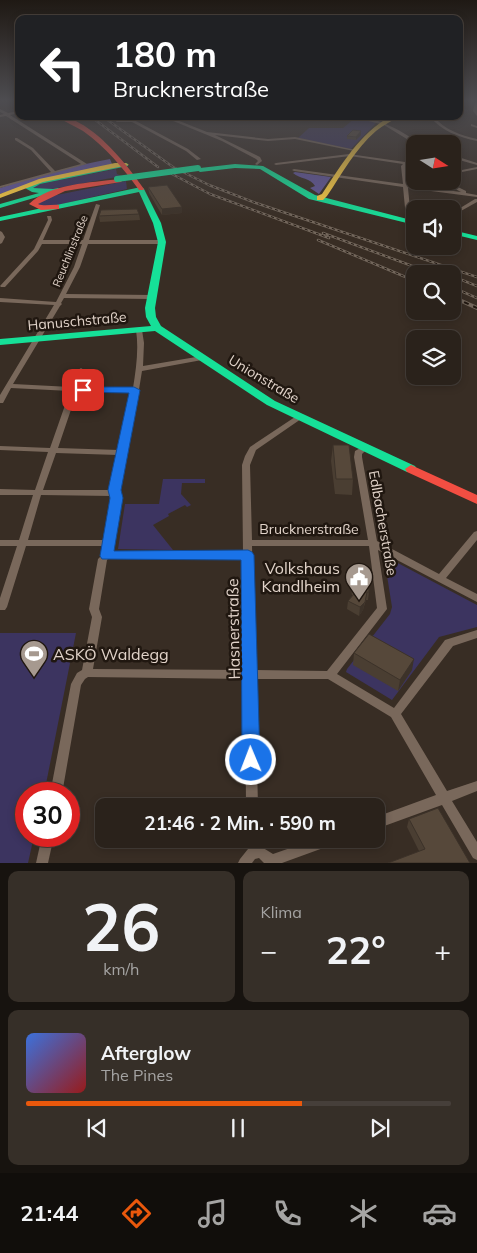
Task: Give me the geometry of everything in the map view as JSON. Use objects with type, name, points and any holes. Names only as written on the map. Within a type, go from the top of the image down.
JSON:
[{"type":"main road","points":[[101,141],[123,165],[148,205],[158,226],[162,242],[150,314],[157,328]]},
{"type":"main road","points":[[320,198],[325,195],[350,154],[362,141]]},
{"type":"main road","points":[[0,208],[56,192],[118,180],[199,166],[254,164],[269,170],[296,190],[406,221]]},
{"type":"main road","points":[[56,192],[36,192],[28,188],[31,184],[123,165]]},
{"type":"main road","points":[[0,196],[34,182],[123,165]]},
{"type":"main road","points":[[56,192],[36,200],[33,205],[41,208],[50,208],[137,190]]},
{"type":"main road","points":[[0,218],[137,190]]},
{"type":"main road","points":[[461,234],[477,238]]},
{"type":"main road","name":"Hanuschstraße","points":[[0,342],[157,328]]},
{"type":"main road","name":"Unionstraße","points":[[157,328],[251,392],[298,417],[477,500]]},
{"type":"street","points":[[20,141],[32,149],[53,171]]},
{"type":"street","points":[[0,187],[53,171],[85,164],[50,141]]},
{"type":"street","points":[[172,141],[187,150],[199,166]]},
{"type":"street","points":[[226,141],[232,144],[254,164]]},
{"type":"street","points":[[306,141],[350,154],[404,163],[407,200]]},
{"type":"street","points":[[276,164],[350,154]]},
{"type":"street","points":[[461,159],[476,163]]},
{"type":"street","points":[[461,169],[476,163]]},
{"type":"street","points":[[294,170],[476,198]]},
{"type":"street","points":[[460,190],[476,198]]},
{"type":"street","points":[[461,209],[476,198]]},
{"type":"street","name":"Reuchlinstraße","points":[[0,401],[63,296],[86,242],[98,205]]},
{"type":"street","points":[[3,286],[34,252],[50,220],[49,217]]},
{"type":"street","points":[[0,233],[2,236],[0,242]]},
{"type":"street","points":[[40,242],[162,242]]},
{"type":"street","points":[[63,296],[152,297]]},
{"type":"street","name":"Reuchlinstraße","points":[[0,300],[58,304]]},
{"type":"street","points":[[87,673],[97,617],[94,609],[103,559],[107,556],[117,498],[115,493],[139,369],[142,343],[139,330]]},
{"type":"street","points":[[139,369],[202,358]]},
{"type":"street","points":[[2,607],[38,492],[81,370]]},
{"type":"street","points":[[9,386],[74,390],[134,390]]},
{"type":"street","name":"Hasnerstraße","points":[[252,798],[247,543],[248,458],[256,446],[298,417]]},
{"type":"street","points":[[0,448],[122,453]]},
{"type":"street","name":"Edlbacherstraße","points":[[330,676],[381,612],[383,606],[358,457],[358,453],[364,448]]},
{"type":"street","points":[[0,492],[115,493]]},
{"type":"street","points":[[440,578],[477,534]]},
{"type":"street","points":[[0,543],[108,543]]},
{"type":"street","name":"Brucknerstraße","points":[[247,543],[373,543],[477,598]]},
{"type":"street","points":[[107,556],[248,555]]},
{"type":"street","points":[[395,714],[448,643],[477,634]]},
{"type":"street","points":[[58,782],[76,684],[87,673],[330,676],[395,714],[477,854]]},
{"type":"street","points":[[385,820],[477,786]]},
{"type":"street","points":[[42,863],[46,847]]},
{"type":"street","points":[[254,848],[255,852]]},
{"type":"street","points":[[244,863],[247,857],[255,852],[264,854],[270,862],[308,848]]},
{"type":"shaded area","points":[[314,141],[358,141],[351,149]]},
{"type":"shaded area","points":[[110,159],[112,164],[0,194],[0,188],[41,175]]},
{"type":"shaded area","points":[[116,169],[117,174],[122,176],[40,191],[30,186]]},
{"type":"shaded area","points":[[293,173],[331,177],[319,194],[310,188],[315,186],[313,183]]},
{"type":"shaded area","points":[[126,181],[127,189],[49,207],[37,205],[36,202],[47,197]]},
{"type":"shaded area","points":[[163,479],[205,479],[205,483],[182,483],[181,494],[191,505],[187,507],[185,505],[153,525],[173,550],[118,549],[125,504],[159,504]]},
{"type":"shaded area","points":[[388,560],[394,561],[477,605],[477,627],[439,637],[392,700],[346,672],[390,614],[392,607],[385,563]]},
{"type":"shaded area","name":"ASKÖ Waldegg","points":[[0,633],[76,633],[46,782],[15,782],[15,847],[32,847],[28,863],[0,863]]},
{"type":"building","points":[[167,185],[182,207],[162,209],[148,187]]},
{"type":"building","points":[[137,209],[139,214],[99,216],[101,210]]},
{"type":"building","points":[[333,445],[349,445],[353,479],[336,479]]},
{"type":"building","points":[[352,579],[366,579],[368,581],[369,592],[367,592],[365,602],[360,607],[348,601],[354,594]]},
{"type":"building","points":[[369,634],[414,659],[400,680],[354,653]]},
{"type":"building","points":[[438,808],[470,863],[388,863],[425,849],[409,819]]},
{"type":"railway","points":[[124,141],[158,167]]},
{"type":"railway","points":[[137,141],[173,167],[209,185],[256,203],[477,277]]},
{"type":"railway","points":[[172,174],[210,194],[329,238]]},
{"type":"railway","points":[[323,233],[410,265]]},
{"type":"railway","points":[[318,240],[406,277]]},
{"type":"railway","points":[[461,280],[477,286]]},
{"type":"railway","points":[[461,291],[477,298]]},
{"type":"railway","points":[[461,301],[477,308]]},
{"type":"traffic: fast","points":[[51,191],[34,191],[28,188],[38,182],[126,165]]},
{"type":"traffic: fast","points":[[200,170],[235,166],[261,167],[312,197],[406,221]]},
{"type":"traffic: fast","points":[[117,179],[198,168]]},
{"type":"traffic: fast","points":[[141,189],[157,223],[162,242],[150,308],[151,317],[157,328],[271,403],[411,469]]},
{"type":"traffic: fast","points":[[0,219],[141,189]]},
{"type":"traffic: fast","points":[[0,206],[58,190]]},
{"type":"traffic: fast","points":[[461,234],[477,238]]},
{"type":"traffic: fast","points":[[0,342],[157,328]]},
{"type":"traffic: slow","points":[[320,198],[325,195],[362,141]]},
{"type":"traffic: slow","points":[[0,196],[41,180],[115,165],[126,165]]},
{"type":"traffic: jam","points":[[100,141],[124,165],[141,189]]},
{"type":"traffic: jam","points":[[56,207],[41,208],[33,204],[52,193],[63,190],[119,181]]},
{"type":"traffic: jam","points":[[411,469],[477,500]]},
{"type":"place","name":"Volkshaus Kandlheim","points":[[359,601]]},
{"type":"place","name":"ASKÖ Waldegg","points":[[34,678]]},
{"type":"route","points":[[83,390],[134,390],[114,490],[117,498],[107,556],[248,555],[251,760]]}]
